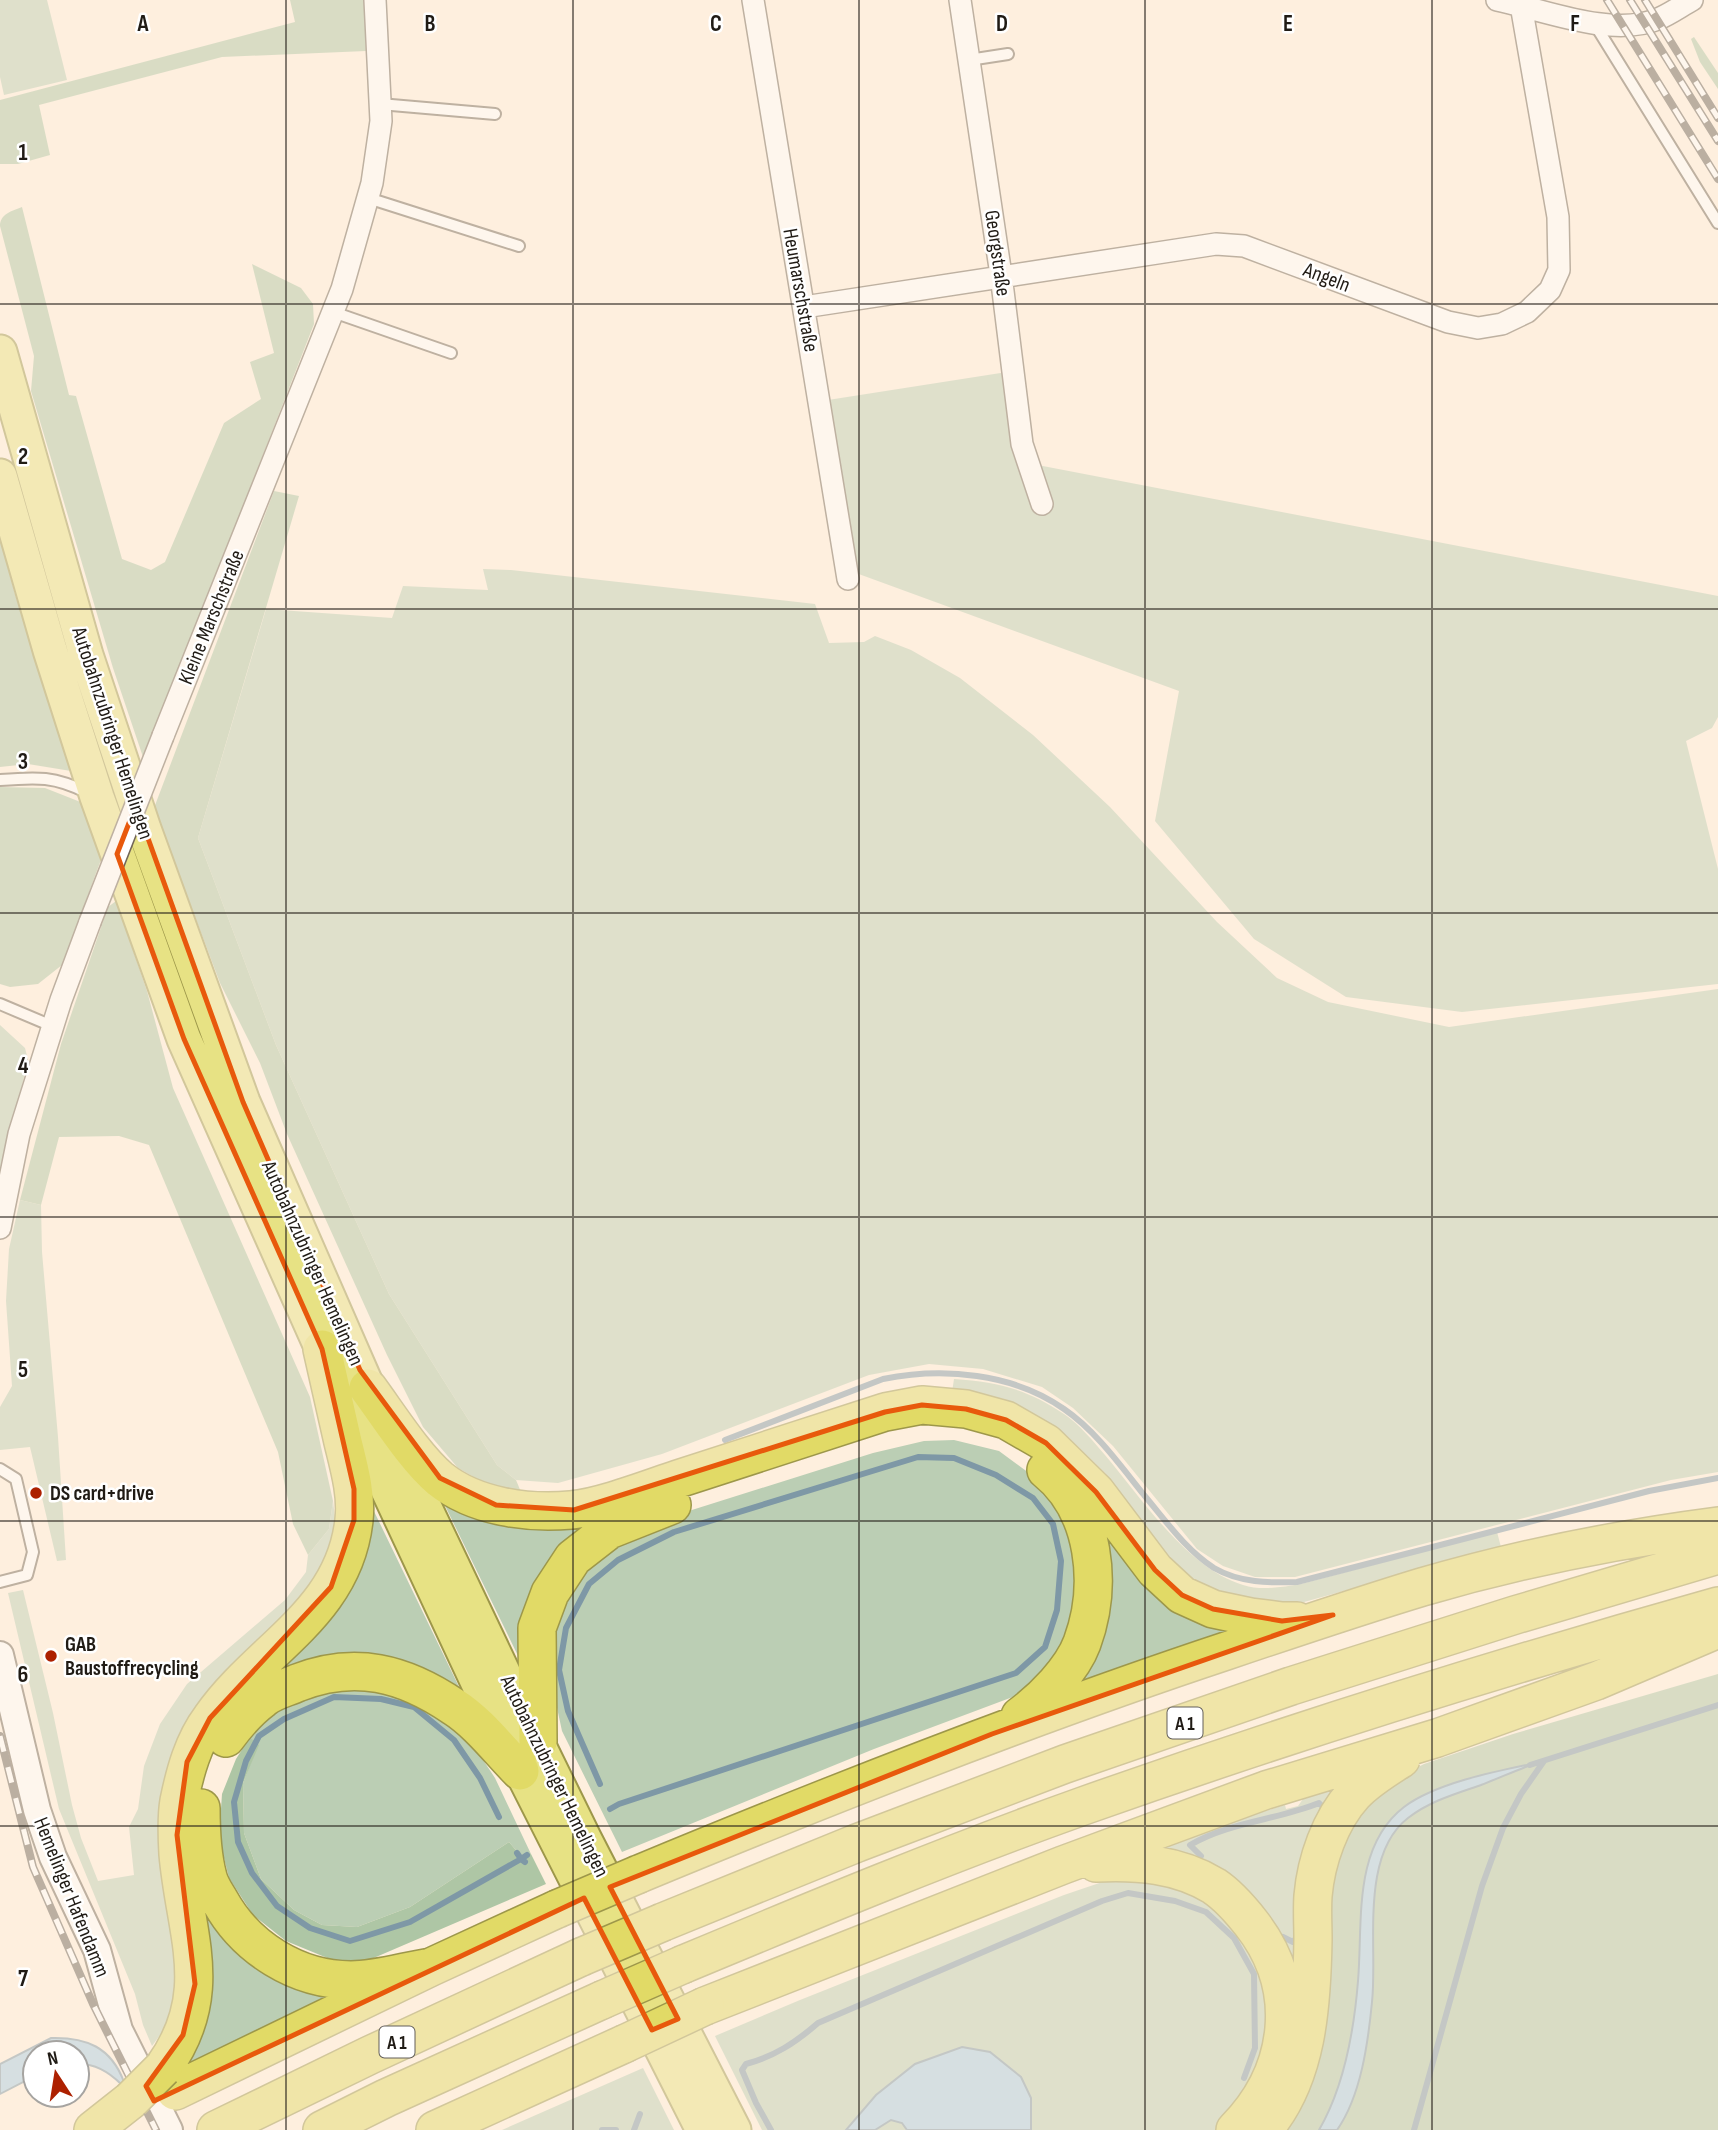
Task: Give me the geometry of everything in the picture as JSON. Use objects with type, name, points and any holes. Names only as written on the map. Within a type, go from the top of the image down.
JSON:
[{"type":"highway","name":"Autobahnzubringer Hemelingen","points":[[0,352],[86,655],[144,829],[243,1102],[529,1757],[704,2130]]},
{"type":"highway","name":"Autobahnzubringer Hemelingen","points":[[0,476],[50,650],[97,797],[184,1039],[322,1349],[529,1757],[734,2130]]},
{"type":"highway","points":[[169,2079],[191,2013],[195,1984],[177,1835],[178,1805],[187,1762],[210,1718],[262,1661],[303,1624],[331,1587],[345,1558],[354,1520],[354,1489],[322,1349]]},
{"type":"highway","points":[[368,1388],[417,1453],[440,1478],[468,1496],[496,1505],[540,1511],[574,1510],[623,1497],[885,1412],[922,1405],[966,1409],[1006,1420],[1046,1443],[1096,1492],[1155,1570],[1182,1595],[1213,1609],[1272,1620],[1308,1620],[1333,1615]]},
{"type":"highway","points":[[529,1757],[537,1628],[550,1593],[573,1558],[609,1530],[645,1514],[875,1440],[926,1428],[973,1430],[997,1435],[1024,1452],[1054,1476],[1076,1508],[1090,1540],[1095,1578],[1091,1611],[1082,1646],[1058,1681],[1034,1706],[992,1734]]},
{"type":"highway","points":[[94,2130],[169,2079],[639,1874],[802,1807],[992,1734],[1161,1673],[1424,1587],[1516,1562],[1601,1544],[1718,1526]]},
{"type":"highway","name":"A 1","points":[[216,2130],[370,2054],[581,1957],[857,1843],[1078,1760],[1291,1686],[1515,1615],[1718,1555]]},
{"type":"highway","name":"A 1","points":[[321,2130],[684,1964],[866,1888],[1081,1807],[1327,1723],[1530,1659],[1718,1606]]},
{"type":"highway","points":[[435,2130],[705,2006],[1063,1865],[1266,1790],[1437,1738],[1596,1681],[1718,1629]]},
{"type":"highway","points":[[431,1966],[354,1980],[324,1978],[292,1968],[253,1943],[229,1918],[208,1880],[201,1831],[201,1802],[213,1760],[244,1714],[266,1696],[305,1680],[338,1671],[376,1671],[410,1681],[529,1757]]},
{"type":"highway","points":[[1263,2130],[1277,2115],[1296,2077],[1311,1992],[1313,1897],[1320,1860],[1333,1826],[1353,1794],[1369,1780],[1437,1738]]},
{"type":"highway","points":[[1063,1865],[1138,1862],[1167,1867],[1196,1877],[1215,1886],[1235,1902],[1261,1935],[1273,1956],[1280,1978],[1285,2016],[1280,2048],[1265,2093],[1235,2130]]},
{"type":"highway","points":[[470,2130],[505,2097]]},
{"type":"street","name":"Kleine Marschstraße","points":[[0,1228],[19,1134],[52,1026],[163,736],[342,289],[368,198],[381,121],[375,0]]},
{"type":"street","name":"Heumarschstraße","points":[[752,0],[848,579]]},
{"type":"street","name":"Georgstraße","points":[[960,0],[1001,275],[1022,444],[1042,504]]},
{"type":"street","points":[[1497,0],[1594,23],[1624,26],[1658,19],[1692,0]]},
{"type":"street","name":"Angeln","points":[[804,307],[1216,244],[1253,249],[1448,322],[1478,328],[1502,324],[1527,312],[1550,290],[1559,270],[1558,218],[1521,5]]},
{"type":"street","name":"Hemelinger Hafendamm","points":[[0,1655],[37,1810],[53,1857],[97,1950],[125,2043],[169,2130]]},
{"type":"lane","points":[[1594,23],[1718,223]]},
{"type":"lane","points":[[969,60],[1008,54]]},
{"type":"lane","points":[[380,104],[495,114]]},
{"type":"lane","points":[[368,198],[519,246]]},
{"type":"lane","points":[[333,312],[451,353]]},
{"type":"lane","points":[[0,780],[34,777],[65,781],[97,797]]},
{"type":"lane","points":[[0,1004],[52,1026]]},
{"type":"lane","points":[[0,1469],[16,1479],[33,1552],[27,1576],[0,1582]]},
{"type":"highlighted area","points":[[136,805],[243,1102],[360,1370],[440,1478],[496,1505],[574,1510],[885,1412],[922,1405],[966,1409],[1006,1420],[1046,1443],[1096,1492],[1155,1570],[1182,1595],[1213,1609],[1282,1621],[1333,1615],[992,1734],[610,1887],[678,2019],[652,2030],[584,1898],[154,2101],[146,2086],[183,2035],[195,1984],[177,1835],[187,1762],[210,1718],[331,1587],[354,1520],[354,1489],[322,1349],[184,1039],[117,854]]},
{"type":"green space","points":[[0,0],[47,0],[67,80],[4,95],[0,77]]},
{"type":"green space","points":[[290,0],[364,0],[366,51],[222,57],[39,105],[50,155],[18,164],[0,164],[0,100],[295,22]]},
{"type":"green space","points":[[1694,37],[1718,73],[1718,89],[1700,62],[1691,39]]},
{"type":"green space","points":[[22,207],[69,395],[76,396],[122,559],[151,570],[165,562],[224,423],[261,399],[250,362],[274,353],[252,264],[301,288],[313,304],[314,324],[144,760],[113,668],[31,391],[34,356],[0,226],[4,216]]},
{"type":"green space","points":[[1007,372],[1022,462],[1718,596],[1718,717],[1712,728],[1686,741],[1718,869],[1718,984],[1462,1012],[1346,997],[1254,939],[1155,821],[1179,691],[856,573],[828,400]]},
{"type":"green space","points":[[274,491],[299,496],[198,838],[276,1045],[389,1294],[497,1465],[516,1480],[521,1492],[495,1489],[458,1468],[423,1427],[387,1355],[287,1134],[260,1063],[220,983],[154,808]]},
{"type":"green space","points":[[0,539],[71,771],[28,764],[0,767]]},
{"type":"green space","points":[[483,569],[815,604],[829,643],[864,642],[875,636],[911,650],[960,678],[1033,735],[1110,807],[1217,922],[1277,978],[1328,1002],[1449,1027],[1718,989],[1718,1472],[1671,1480],[1295,1577],[1255,1577],[1223,1566],[1197,1549],[1113,1446],[1073,1408],[1042,1387],[983,1369],[929,1364],[869,1375],[662,1454],[558,1483],[516,1480],[497,1465],[389,1294],[276,1045],[198,838],[266,609],[392,618],[403,586],[488,590]]},
{"type":"green space","points":[[0,787],[45,788],[83,803],[102,857],[62,965],[38,984],[10,987],[0,984]]},
{"type":"green space","points":[[116,901],[147,991],[173,1088],[310,1397],[333,1501],[329,1529],[308,1555],[293,1524],[278,1452],[149,1145],[119,1136],[59,1137],[41,1205],[20,1200],[61,1044],[108,907]]},
{"type":"green space","points":[[0,1025],[25,1048],[28,1060],[0,1179]]},
{"type":"green space","points":[[20,1200],[41,1205],[42,1252],[66,1560],[57,1561],[30,1447],[0,1450],[0,1407],[12,1386],[6,1301],[9,1249]]},
{"type":"green space","points":[[954,1379],[1012,1388],[1037,1398],[1064,1414],[1091,1439],[1184,1548],[1203,1564],[1243,1585],[1264,1588],[1301,1584],[1497,1532],[1501,1547],[1297,1604],[1227,1597],[1192,1579],[1164,1552],[1106,1474],[1066,1435],[1004,1399],[952,1392]]},
{"type":"green space","points":[[954,1440],[999,1451],[1044,1484],[1068,1520],[1080,1604],[1051,1670],[1021,1694],[874,1749],[622,1852],[562,1731],[553,1689],[551,1646],[566,1593],[591,1559],[657,1521],[873,1453],[924,1441]]},
{"type":"green space","points":[[435,1485],[602,1512],[522,1664]]},
{"type":"green space","points":[[333,1501],[337,1535],[320,1578],[193,1715],[179,1992],[171,2020],[152,2046],[135,1994],[59,1809],[8,1593],[23,1590],[72,1805],[81,1838],[98,1881],[134,1875],[129,1827],[138,1809],[144,1766],[160,1724],[187,1684],[285,1600],[306,1572],[308,1555],[329,1529]]},
{"type":"green space","points":[[370,1503],[462,1693],[266,1685]]},
{"type":"green space","points":[[1108,1524],[1256,1628],[1058,1703],[1101,1536]]},
{"type":"green space","points":[[1718,1674],[1718,2130],[1284,2130],[1297,2113],[1317,2061],[1334,1870],[1351,1820],[1383,1785],[1424,1764],[1513,1734]]},
{"type":"green space","points":[[338,1683],[373,1683],[464,1731],[495,1778],[531,1854],[520,1855],[509,1842],[410,1907],[357,1927],[322,1925],[294,1910],[261,1879],[244,1833],[243,1783],[258,1745],[250,1737],[272,1713]]},
{"type":"green space","points":[[250,1737],[259,1745],[243,1783],[244,1833],[261,1879],[294,1910],[322,1925],[357,1927],[410,1907],[509,1842],[520,1855],[531,1854],[546,1884],[369,1960],[337,1962],[286,1941],[253,1915],[229,1878],[219,1838],[222,1794],[236,1759]]},
{"type":"green space","points":[[1363,1772],[1293,1974],[1147,1851],[1243,1811],[1249,1816],[1285,1805],[1286,1809],[1298,1806],[1310,1789]]},
{"type":"green space","points":[[1152,1873],[1233,1914],[1274,1999],[1267,2066],[1220,2130],[871,2130],[854,2122],[846,2130],[762,2130],[715,2036],[1064,1895],[1123,1875]]},
{"type":"green space","points":[[199,1891],[352,1989],[177,2073]]},
{"type":"green space","points":[[643,2068],[674,2130],[502,2130]]},
{"type":"water","points":[[1536,1763],[1434,1802],[1408,1818],[1393,1835],[1383,1855],[1377,1879],[1372,2002],[1358,2085],[1337,2130],[1319,2130],[1335,2096],[1350,2039],[1358,1981],[1363,1887],[1376,1843],[1387,1824],[1404,1807],[1433,1791],[1467,1779]]},
{"type":"water","points":[[91,2044],[112,2060],[124,2082],[121,2084],[91,2066]]},
{"type":"water","points":[[962,2047],[990,2052],[1021,2077],[1031,2098],[1031,2130],[907,2130],[902,2123],[891,2120],[875,2130],[846,2130],[876,2095],[915,2064]]},
{"type":"water","points":[[21,2053],[21,2083],[0,2094],[0,2064]]},
{"type":"waterway","points":[[725,1440],[883,1379],[906,1375],[953,1374],[977,1376],[1023,1387],[1064,1409],[1087,1428],[1194,1552],[1224,1573],[1265,1582],[1297,1582],[1649,1491],[1718,1478]]},
{"type":"waterway","points":[[600,1784],[568,1711],[559,1670],[566,1628],[589,1584],[618,1560],[674,1532],[918,1457],[954,1458],[996,1475],[1033,1498],[1053,1524],[1061,1561],[1057,1610],[1045,1647],[1016,1673],[610,1809]]},
{"type":"waterway","points":[[499,1817],[480,1778],[454,1740],[414,1707],[381,1699],[334,1697],[284,1719],[259,1736],[246,1761],[234,1802],[238,1842],[252,1873],[277,1906],[310,1928],[350,1941],[410,1922],[521,1859],[517,1853]]},
{"type":"waterway","points":[[1530,1765],[1718,1705]]},
{"type":"waterway","points":[[1414,2130],[1482,1886],[1503,1828],[1521,1794],[1544,1761]]},
{"type":"waterway","points":[[1201,1856],[1190,1845],[1221,1831],[1319,1803],[1323,1807],[1321,1813]]},
{"type":"waterway","points":[[525,1862],[521,1859],[527,1855]]},
{"type":"waterway","points":[[771,2130],[742,2070],[746,2064],[784,2048],[818,2023],[1102,1901],[1128,1893],[1175,1901],[1206,1912],[1234,1938],[1254,1974],[1255,2048],[1244,2078]]},
{"type":"waterway","points":[[1283,1937],[1293,1942],[1297,1933]]},
{"type":"waterway","points":[[634,2130],[640,2114]]},
{"type":"waterway","points":[[602,2130],[616,2130]]},
{"type":"railway","points":[[1607,0],[1718,179]]},
{"type":"railway","points":[[1630,0],[1718,141]]},
{"type":"railway","points":[[1645,0],[1718,118]]},
{"type":"railway","points":[[0,1736],[33,1867],[93,2004],[156,2130]]},
{"type":"place","name":"DS card+drive","points":[[36,1493]]},
{"type":"place","name":"GAB Baustoffrecycling","points":[[51,1656]]}]
